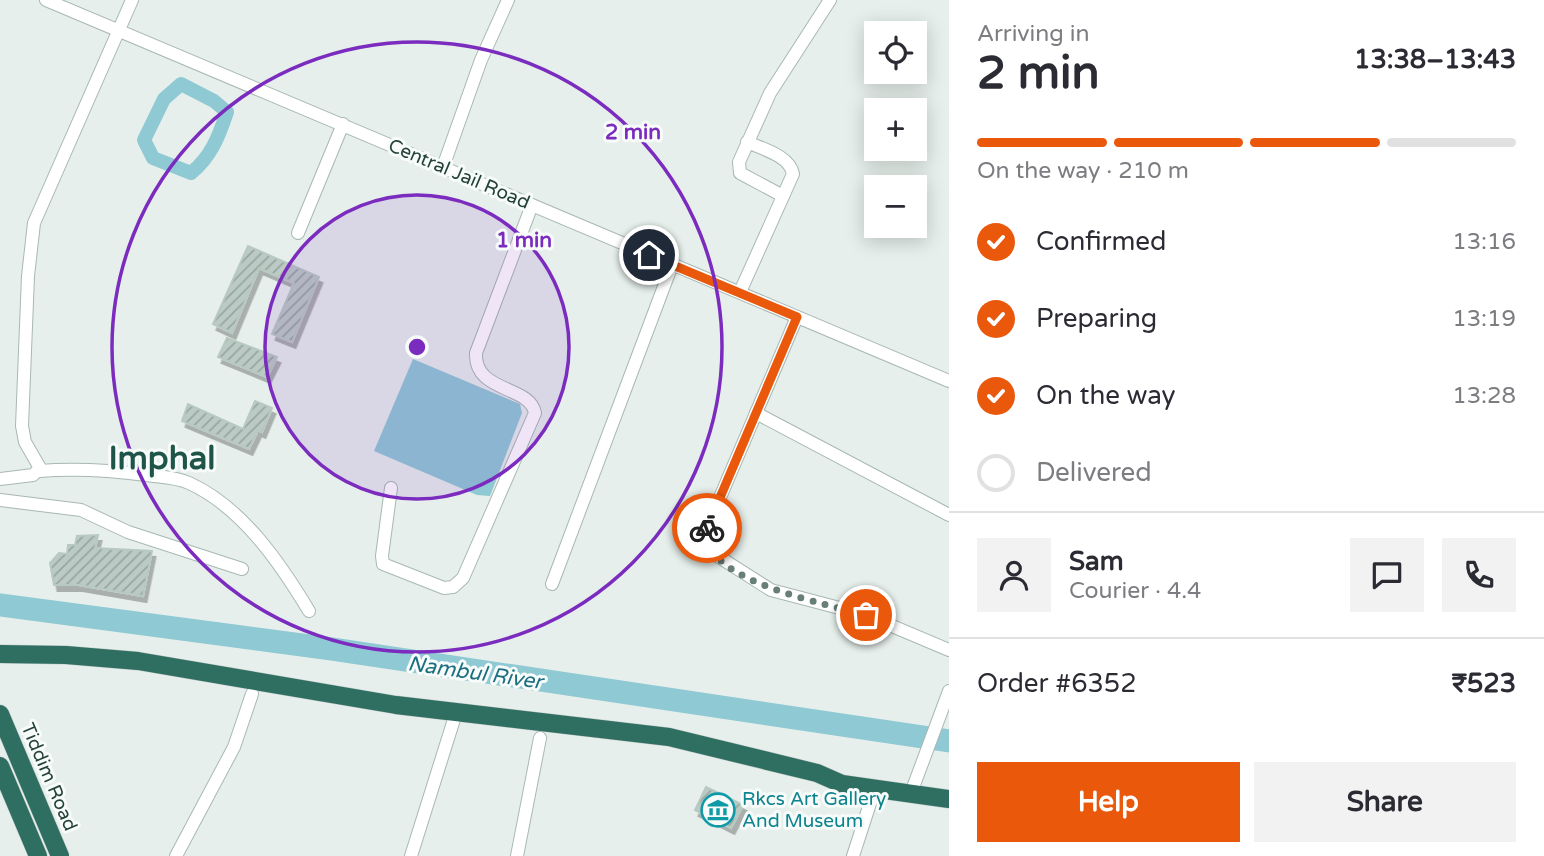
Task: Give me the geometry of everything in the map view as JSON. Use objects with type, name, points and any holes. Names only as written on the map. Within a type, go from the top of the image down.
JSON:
[{"type":"highway","points":[[0,654],[66,654],[138,661],[456,713],[669,737],[817,773],[842,784],[949,799]]},
{"type":"highway","name":"Tiddim Road","points":[[0,714],[60,856]]},
{"type":"highway","points":[[0,766],[35,854]]},
{"type":"street","name":"Central Jail Road","points":[[46,0],[949,381]]},
{"type":"street","points":[[39,471],[40,464],[25,442],[22,426],[28,276],[34,223],[117,28],[132,0]]},
{"type":"street","points":[[443,167],[481,60],[508,0]]},
{"type":"street","points":[[783,196],[740,173],[739,162],[770,93],[830,0]]},
{"type":"street","points":[[298,233],[343,124]]},
{"type":"street","points":[[740,292],[793,174],[792,166],[747,142]]},
{"type":"street","points":[[391,488],[383,564],[444,588],[453,587],[463,578],[535,414],[531,403],[484,377],[475,363],[476,353],[533,205]]},
{"type":"street","points":[[552,584],[672,265]]},
{"type":"street","points":[[797,317],[707,528],[709,550],[771,590],[866,615],[949,650]]},
{"type":"street","points":[[756,414],[949,515]]},
{"type":"street","points":[[0,479],[39,471],[93,468],[176,479],[197,487],[247,527],[283,568],[309,611]]},
{"type":"street","points":[[0,500],[81,510],[128,532],[242,569]]},
{"type":"street","points":[[176,856],[234,747],[252,694]]},
{"type":"street","points":[[911,793],[948,695]]},
{"type":"street","points":[[411,856],[456,713]]},
{"type":"street","points":[[517,856],[540,738]]},
{"type":"street","points":[[853,856],[875,788]]},
{"type":"water","points":[[413,359],[520,404],[522,413],[490,496],[477,495],[374,451]]},
{"type":"building","points":[[248,246],[319,277],[292,342],[272,334],[294,283],[259,268],[232,333],[213,324]]},
{"type":"building","points":[[227,338],[277,357],[267,377],[218,357]]},
{"type":"building","points":[[255,401],[272,408],[262,432],[258,430],[249,449],[182,421],[188,404],[243,429]]},
{"type":"building","points":[[98,535],[95,548],[152,551],[143,596],[79,585],[54,585],[50,563],[59,553],[67,554],[68,545],[75,545],[77,536]]},
{"type":"building","points":[[706,787],[743,805],[731,828],[695,810]]},
{"type":"waterway","points":[[181,84],[214,101],[227,112],[214,146],[191,173],[153,158],[144,140],[164,99],[181,84]]},
{"type":"waterway","name":"Nambul River","points":[[0,605],[332,649],[949,741]]},
{"type":"way so far","points":[[707,528],[706,542],[715,556],[771,590],[866,615]]},
{"type":"place","name":"Rkcs Art Gallery And Museum","points":[[718,810]]},
{"type":"district","name":"Imphal","points":[[162,458]]},
{"type":"route","points":[[649,255],[797,317],[707,528]]}]
